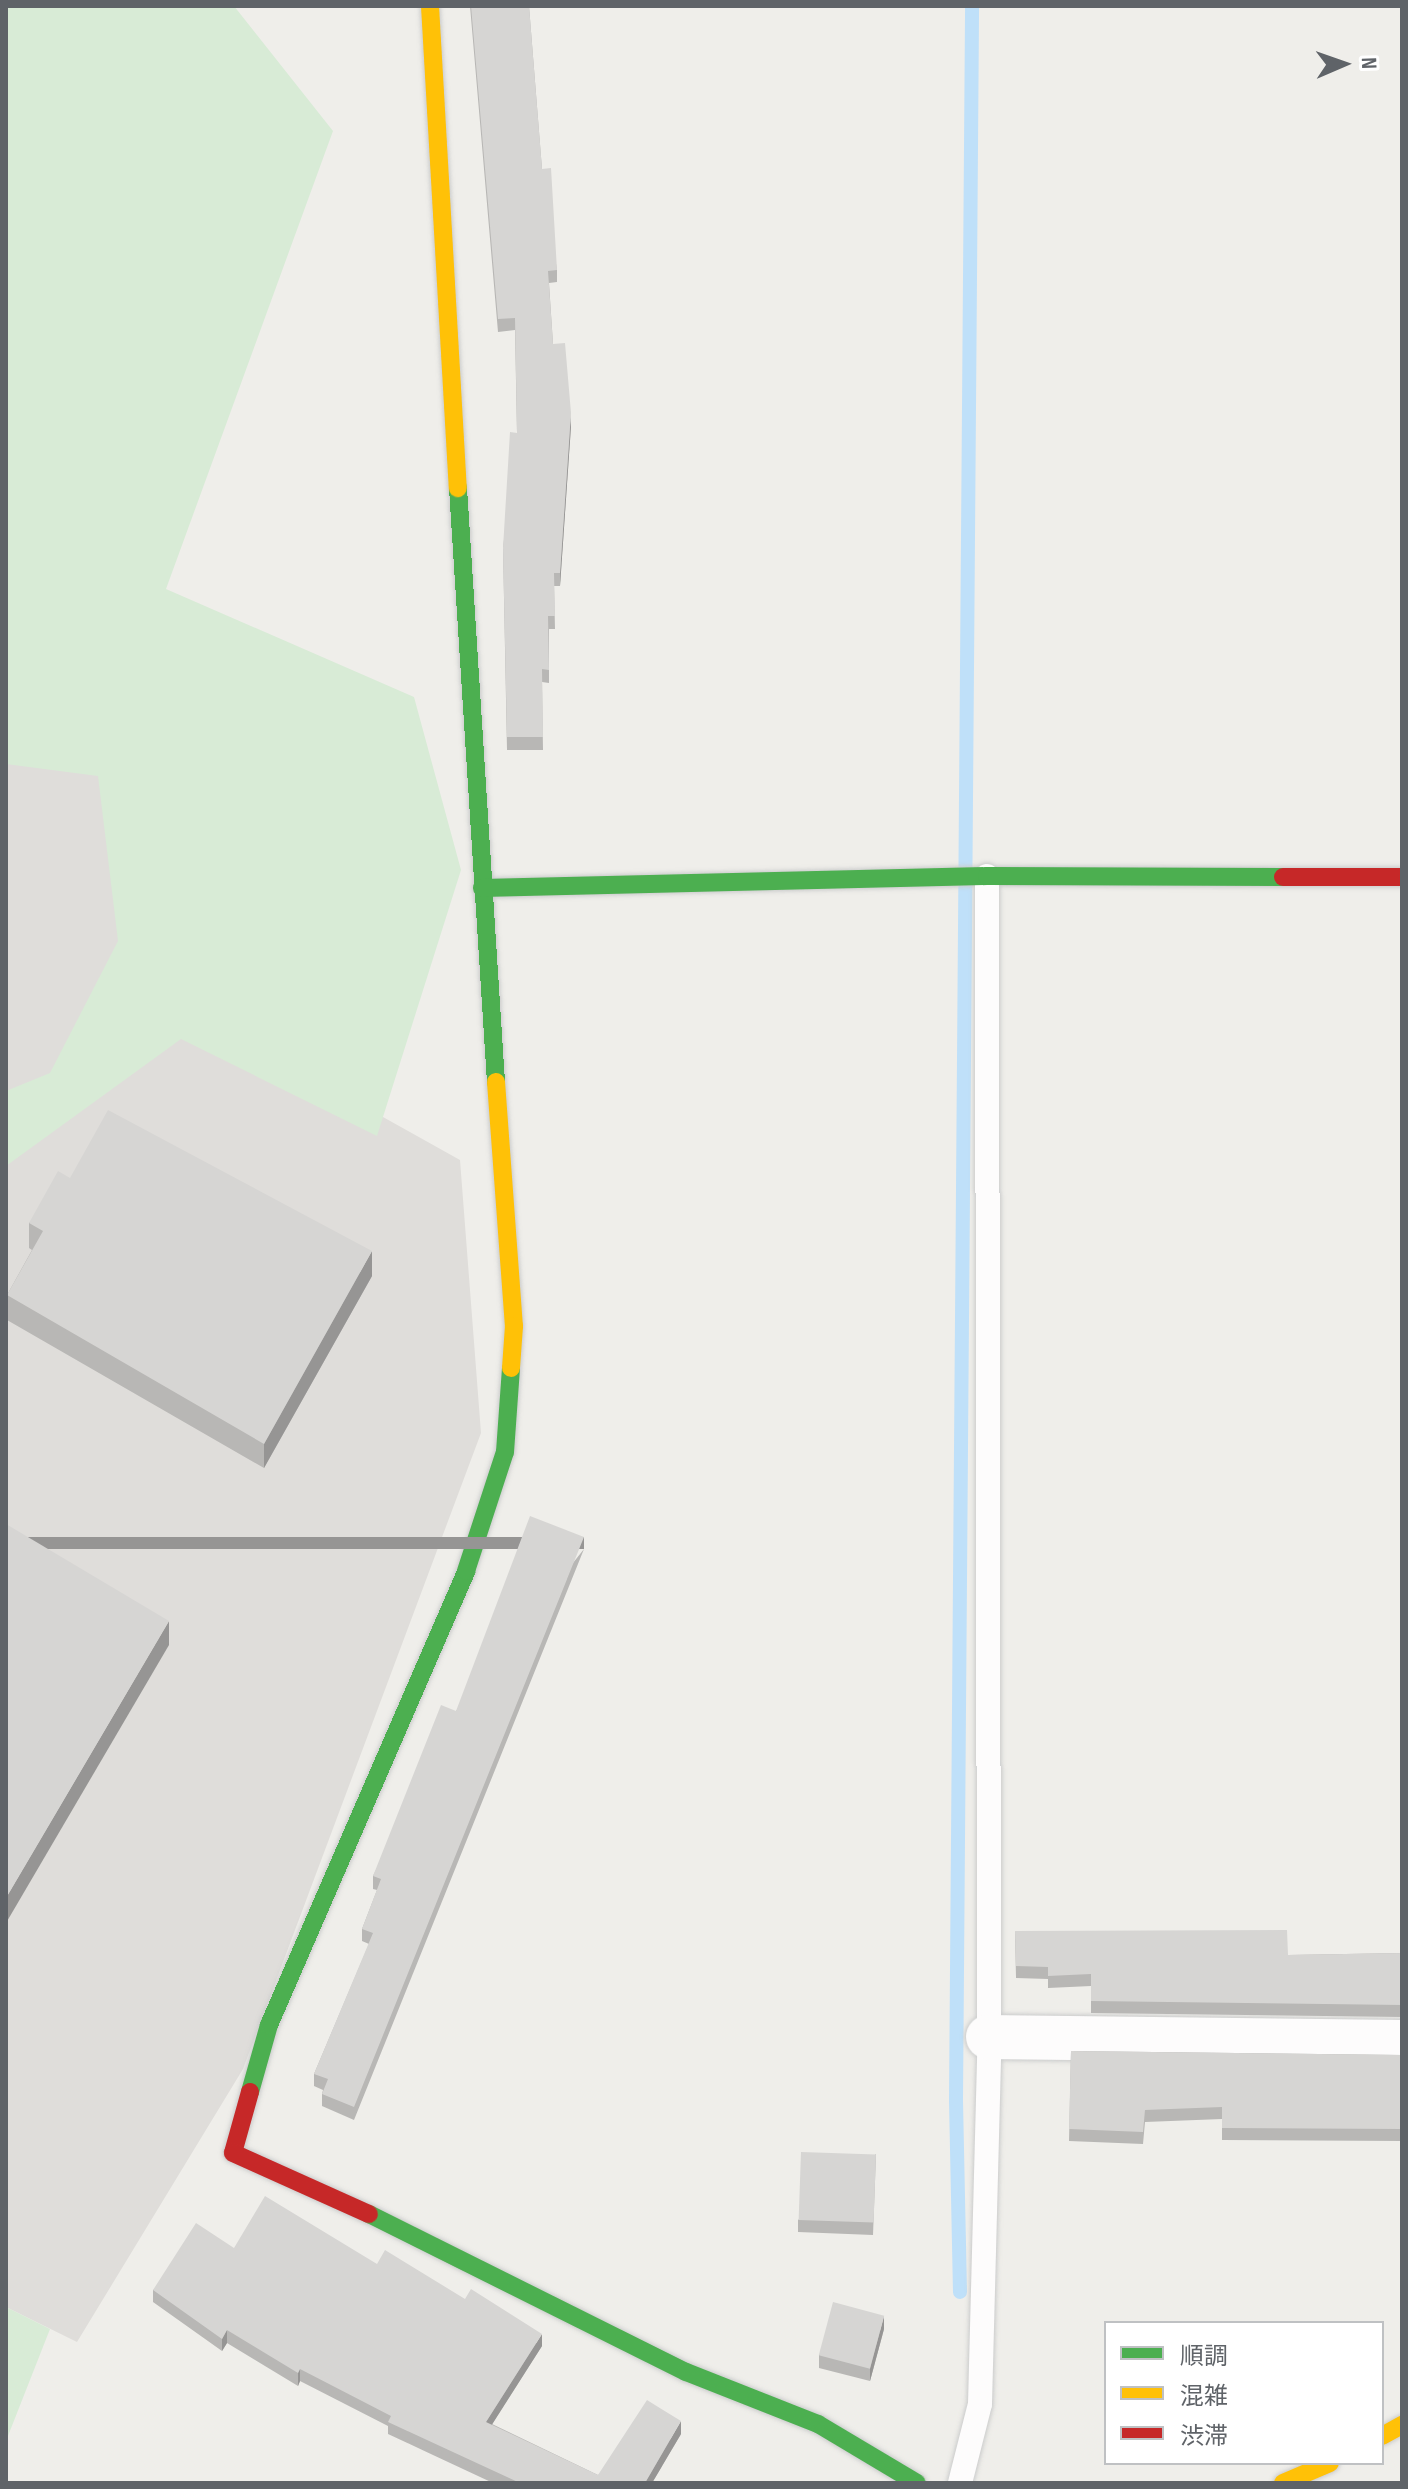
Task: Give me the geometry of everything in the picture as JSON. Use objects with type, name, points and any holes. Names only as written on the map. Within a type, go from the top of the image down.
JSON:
[{"type":"street","points":[[430,6],[482,888],[514,1326],[505,1452],[466,1571],[269,2025],[233,2153],[327,2193],[686,2372],[818,2424],[917,2483]]},
{"type":"street","points":[[482,888],[954,877],[1402,877]]},
{"type":"street","points":[[988,2037],[1402,2042]]},
{"type":"street","points":[[1384,2435],[1402,2425]]},
{"type":"street","points":[[1283,2483],[1325,2465]]},
{"type":"lane","points":[[960,2483],[980,2404],[988,2037],[980,877]]},
{"type":"shaded area","points":[[6,564],[132,762],[148,986],[460,1160],[481,1433],[243,2069],[77,2342],[6,2307]]},
{"type":"green space","points":[[6,6],[234,6],[333,131],[166,589],[414,697],[461,870],[377,1136],[181,1039],[6,1166],[6,1091],[50,1073],[118,941],[98,776],[6,764]]},
{"type":"green space","points":[[6,2307],[50,2329],[6,2441]]},
{"type":"building","points":[[471,6],[529,6],[542,169],[551,168],[557,270],[548,271],[553,344],[565,343],[571,413],[560,573],[554,573],[555,616],[548,616],[549,670],[542,669],[543,737],[507,737],[503,548],[510,432],[517,433],[515,318],[498,319]]},
{"type":"building","points":[[108,1110],[372,1251],[264,1444],[7,1295],[43,1231],[29,1223],[58,1171],[70,1178]]},
{"type":"building","points":[[530,1516],[584,1537],[354,2107],[322,2094],[328,2079],[314,2074],[373,1933],[362,1929],[381,1879],[373,1876],[441,1705],[456,1711]]},
{"type":"building","points":[[6,1524],[169,1621],[6,1898]]},
{"type":"building","points":[[1287,1930],[1288,1955],[1402,1953],[1402,2005],[1091,2001],[1091,1974],[1048,1976],[1048,1967],[1016,1966],[1015,1931]]},
{"type":"building","points":[[1071,2051],[1402,2055],[1402,2129],[1222,2128],[1222,2107],[1145,2110],[1143,2132],[1069,2129]]},
{"type":"building","points":[[801,2152],[876,2155],[874,2223],[799,2220]]},
{"type":"building","points":[[265,2196],[377,2264],[385,2250],[465,2299],[471,2289],[542,2334],[486,2422],[598,2475],[647,2400],[681,2421],[645,2483],[520,2483],[388,2422],[391,2416],[300,2369],[298,2373],[227,2330],[222,2339],[153,2290],[196,2223],[234,2248]]},
{"type":"building","points":[[833,2302],[884,2316],[870,2369],[819,2355]]},
{"type":"waterway","points":[[960,2292],[956,2100],[972,6]]},
{"type":"traffic: fast","points":[[458,488],[496,1082]]},
{"type":"traffic: fast","points":[[482,888],[987,876],[1283,877]]},
{"type":"traffic: fast","points":[[250,2092],[269,2025],[466,1571],[505,1452],[511,1368]]},
{"type":"traffic: fast","points":[[369,2214],[686,2372],[818,2424],[917,2483]]},
{"type":"traffic: slow","points":[[430,6],[458,488]]},
{"type":"traffic: slow","points":[[496,1082],[514,1326],[511,1368]]},
{"type":"traffic: slow","points":[[1384,2435],[1402,2425]]},
{"type":"traffic: slow","points":[[1283,2483],[1325,2465]]},
{"type":"traffic: jam","points":[[1283,877],[1402,877]]},
{"type":"traffic: jam","points":[[250,2092],[233,2153],[369,2214]]}]
